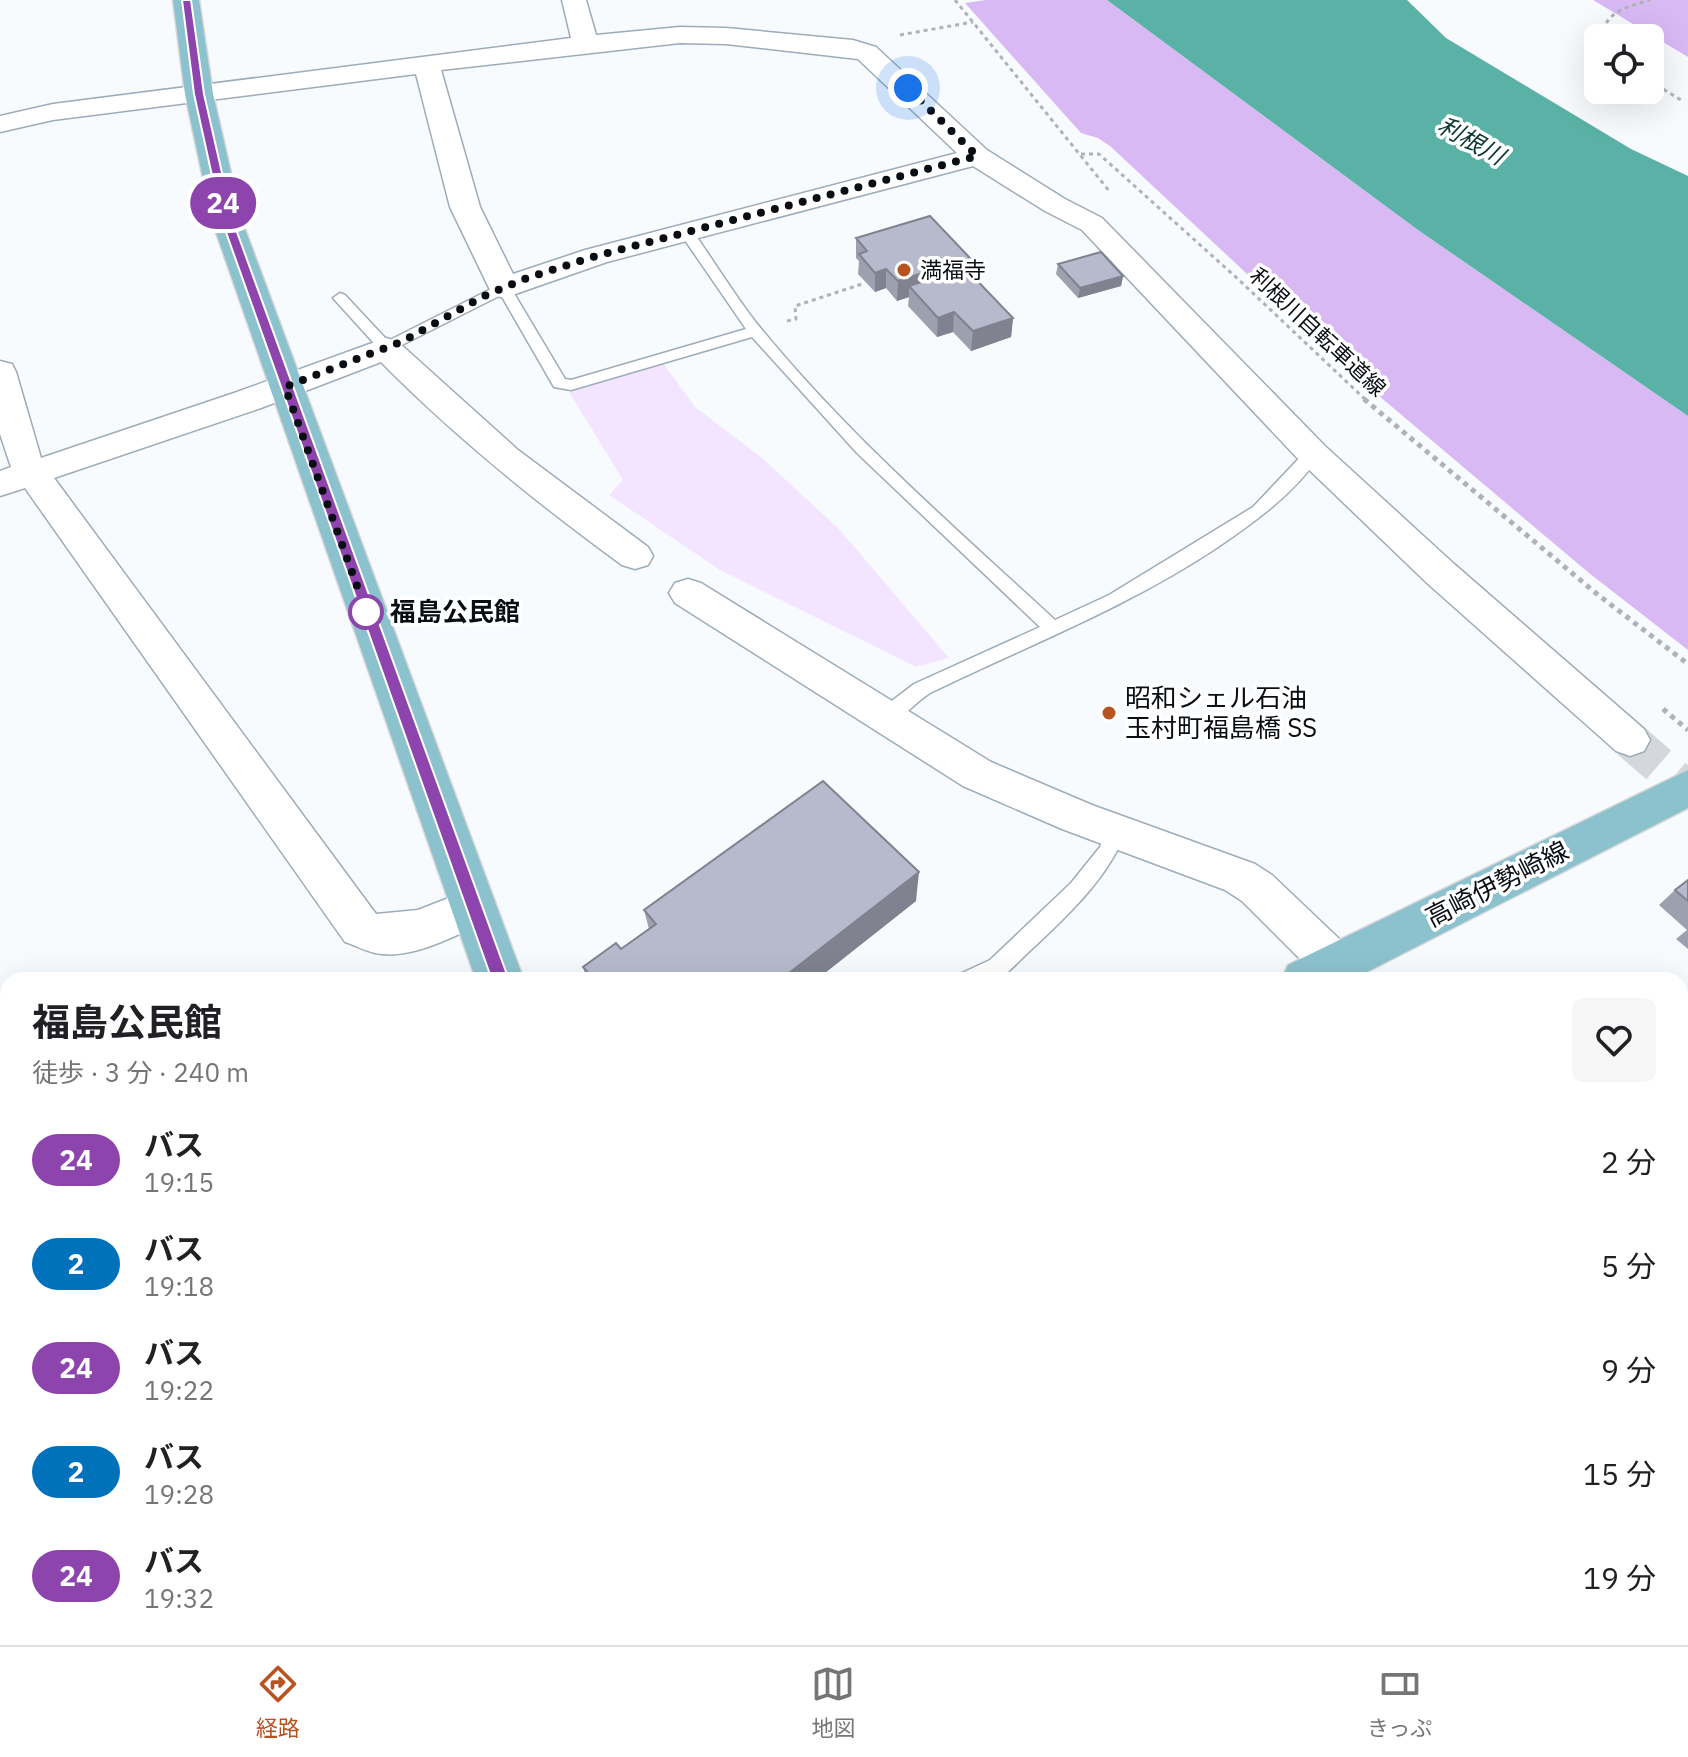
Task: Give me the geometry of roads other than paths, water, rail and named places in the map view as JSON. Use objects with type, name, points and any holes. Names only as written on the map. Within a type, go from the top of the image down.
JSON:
[{"type":"main road","points":[[186,0],[199,94],[227,221],[497,972]]},
{"type":"main road","name":"高崎伊勢崎線","points":[[1323,972],[1688,788]]},
{"type":"street","points":[[574,0],[585,44]]},
{"type":"street","points":[[0,124],[53,112],[585,44],[701,34],[853,48],[875,57],[977,156],[1055,205],[1092,224],[1313,454],[1440,573],[1630,740]]},
{"type":"street","points":[[427,66],[465,207],[504,288],[596,256],[977,156]]},
{"type":"street","points":[[16,478],[285,387],[386,348],[425,388],[528,478],[635,556]]},
{"type":"street","points":[[0,372],[24,460],[16,478]]},
{"type":"street","points":[[16,478],[361,928],[375,936],[397,935],[474,907]]},
{"type":"street","points":[[688,593],[883,718],[977,774],[1240,877],[1257,888],[1320,972]]},
{"type":"lane","points":[[687,233],[755,331],[858,443],[1054,629]]},
{"type":"lane","points":[[340,298],[386,348],[504,288],[560,383],[571,385],[755,331]]},
{"type":"lane","points":[[883,718],[921,689],[1115,600],[1246,519],[1289,482],[1313,454]]},
{"type":"lane","points":[[987,972],[998,967],[1078,889],[1108,852],[1116,831]]},
{"type":"water","name":"利根川","points":[[1107,0],[1407,0],[1446,38],[1631,149],[1688,176],[1688,416],[1418,230]]},
{"type":"tunnel","points":[[1630,740],[1688,790]]},
{"type":"place","name":"満福寺","points":[[904,270]]},
{"type":"place","name":"福島公民館","points":[[366,612]]},
{"type":"place","name":"昭和シェル石油 玉村町福島橋 SS","points":[[1109,713]]}]
